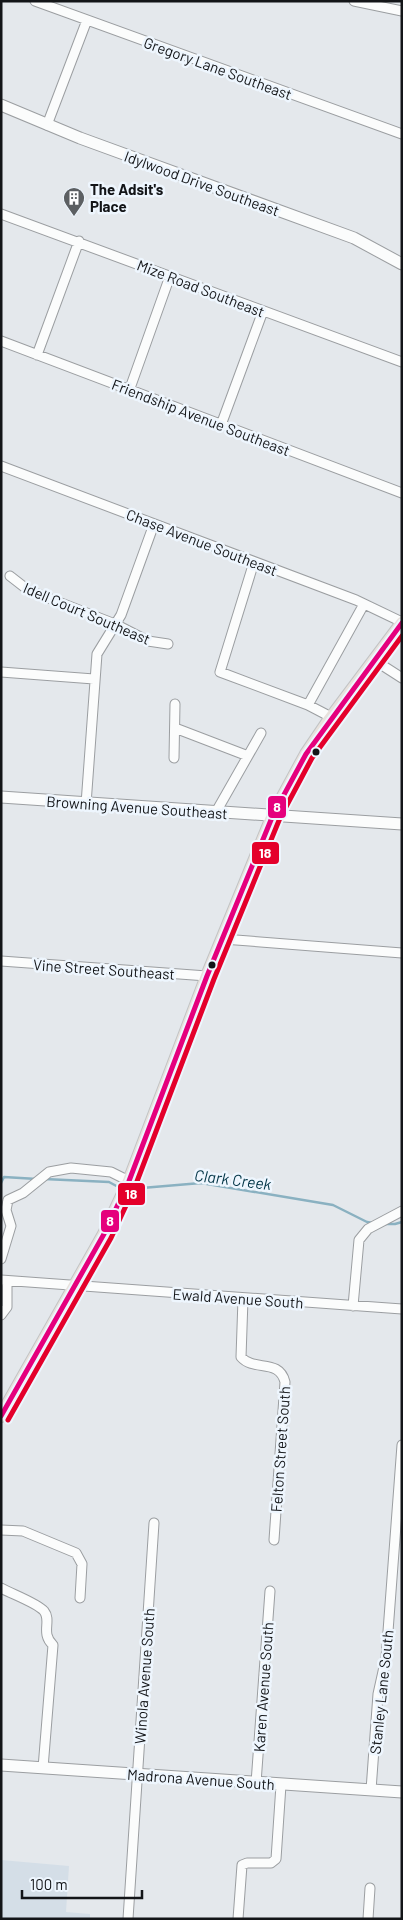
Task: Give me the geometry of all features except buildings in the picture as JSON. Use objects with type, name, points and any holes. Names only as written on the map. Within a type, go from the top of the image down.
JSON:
[{"type":"main road","points":[[1,1416],[104,1234],[129,1182],[207,976],[273,815],[306,754],[331,717],[402,622]]},
{"type":"street","name":"Gregory Lane Southeast","points":[[35,1],[402,134]]},
{"type":"street","points":[[354,1],[402,11]]},
{"type":"street","points":[[47,125],[87,20]]},
{"type":"street","name":"Idylwood Drive Southeast","points":[[1,105],[47,125],[354,238],[402,264]]},
{"type":"street","name":"Mize Road Southeast","points":[[1,214],[402,362]]},
{"type":"street","points":[[37,355],[79,242]]},
{"type":"street","points":[[129,390],[170,276]]},
{"type":"street","points":[[221,424],[263,311]]},
{"type":"street","name":"Friendship Avenue Southeast","points":[[1,341],[402,493]]},
{"type":"street","name":"Chase Avenue Southeast","points":[[1,466],[364,604],[402,622]]},
{"type":"street","points":[[86,804],[97,654],[121,615],[154,524]]},
{"type":"street","points":[[254,562],[220,672],[308,705],[331,717]]},
{"type":"street","name":"Idell Court Southeast","points":[[10,576],[28,590],[115,624],[148,641],[168,644]]},
{"type":"street","points":[[308,705],[364,604]]},
{"type":"street","points":[[374,660],[402,678]]},
{"type":"street","points":[[1,672],[94,679]]},
{"type":"street","points":[[174,758],[175,704]]},
{"type":"street","points":[[174,728],[248,756]]},
{"type":"street","points":[[216,812],[261,733]]},
{"type":"street","name":"Browning Avenue Southeast","points":[[1,797],[402,824]]},
{"type":"street","points":[[223,940],[402,953]]},
{"type":"street","name":"Vine Street Southeast","points":[[1,961],[207,976]]},
{"type":"street","points":[[1,1259],[11,1226],[6,1205],[12,1196],[23,1193],[49,1172],[72,1168],[111,1172],[129,1182]]},
{"type":"street","points":[[353,1306],[360,1240],[368,1229],[402,1211]]},
{"type":"street","points":[[1,1315],[7,1307],[4,1300],[4,1281]]},
{"type":"street","name":"Ewald Avenue South","points":[[4,1281],[402,1310]]},
{"type":"street","name":"Felton Street South","points":[[244,1299],[240,1357],[252,1364],[277,1368],[283,1374],[285,1382],[274,1540]]},
{"type":"street","name":"Stanley Lane South","points":[[371,1790],[377,1704],[386,1658],[402,1445]]},
{"type":"street","name":"Winola Avenue South","points":[[128,1919],[154,1523]]},
{"type":"street","points":[[1,1530],[24,1531],[76,1553],[82,1564],[80,1598]]},
{"type":"street","points":[[1,1588],[41,1609],[47,1617],[46,1634],[53,1645],[43,1768]]},
{"type":"street","name":"Karen Avenue South","points":[[256,1783],[270,1591]]},
{"type":"street","name":"Madrona Avenue South","points":[[1,1765],[402,1792]]},
{"type":"street","points":[[238,1919],[242,1865],[250,1862],[268,1864],[276,1859],[281,1784]]},
{"type":"street","points":[[368,1919],[370,1888]]},
{"type":"shaded area","points":[[1,1860],[69,1866],[66,1912],[90,1914],[90,1919],[1,1919]]},
{"type":"waterway","name":"Clark Creek","points":[[1,1183],[4,1177],[37,1179]]},
{"type":"waterway","name":"Clark Creek","points":[[44,1179],[109,1182],[122,1189]]},
{"type":"waterway","name":"Clark Creek","points":[[130,1189],[201,1183],[333,1205],[367,1222],[373,1223]]},
{"type":"waterway","name":"Clark Creek","points":[[384,1224],[402,1222]]},
{"type":"transit line","name":"8","points":[[1,1416],[104,1234],[129,1181],[207,976],[273,815],[306,754],[402,623]]},
{"type":"transit line","name":"18","points":[[8,1420],[111,1238],[136,1184],[214,979],[280,818],[312,758],[402,636]]},
{"type":"place","name":"The Adsit's Place","points":[[74,217]]}]
